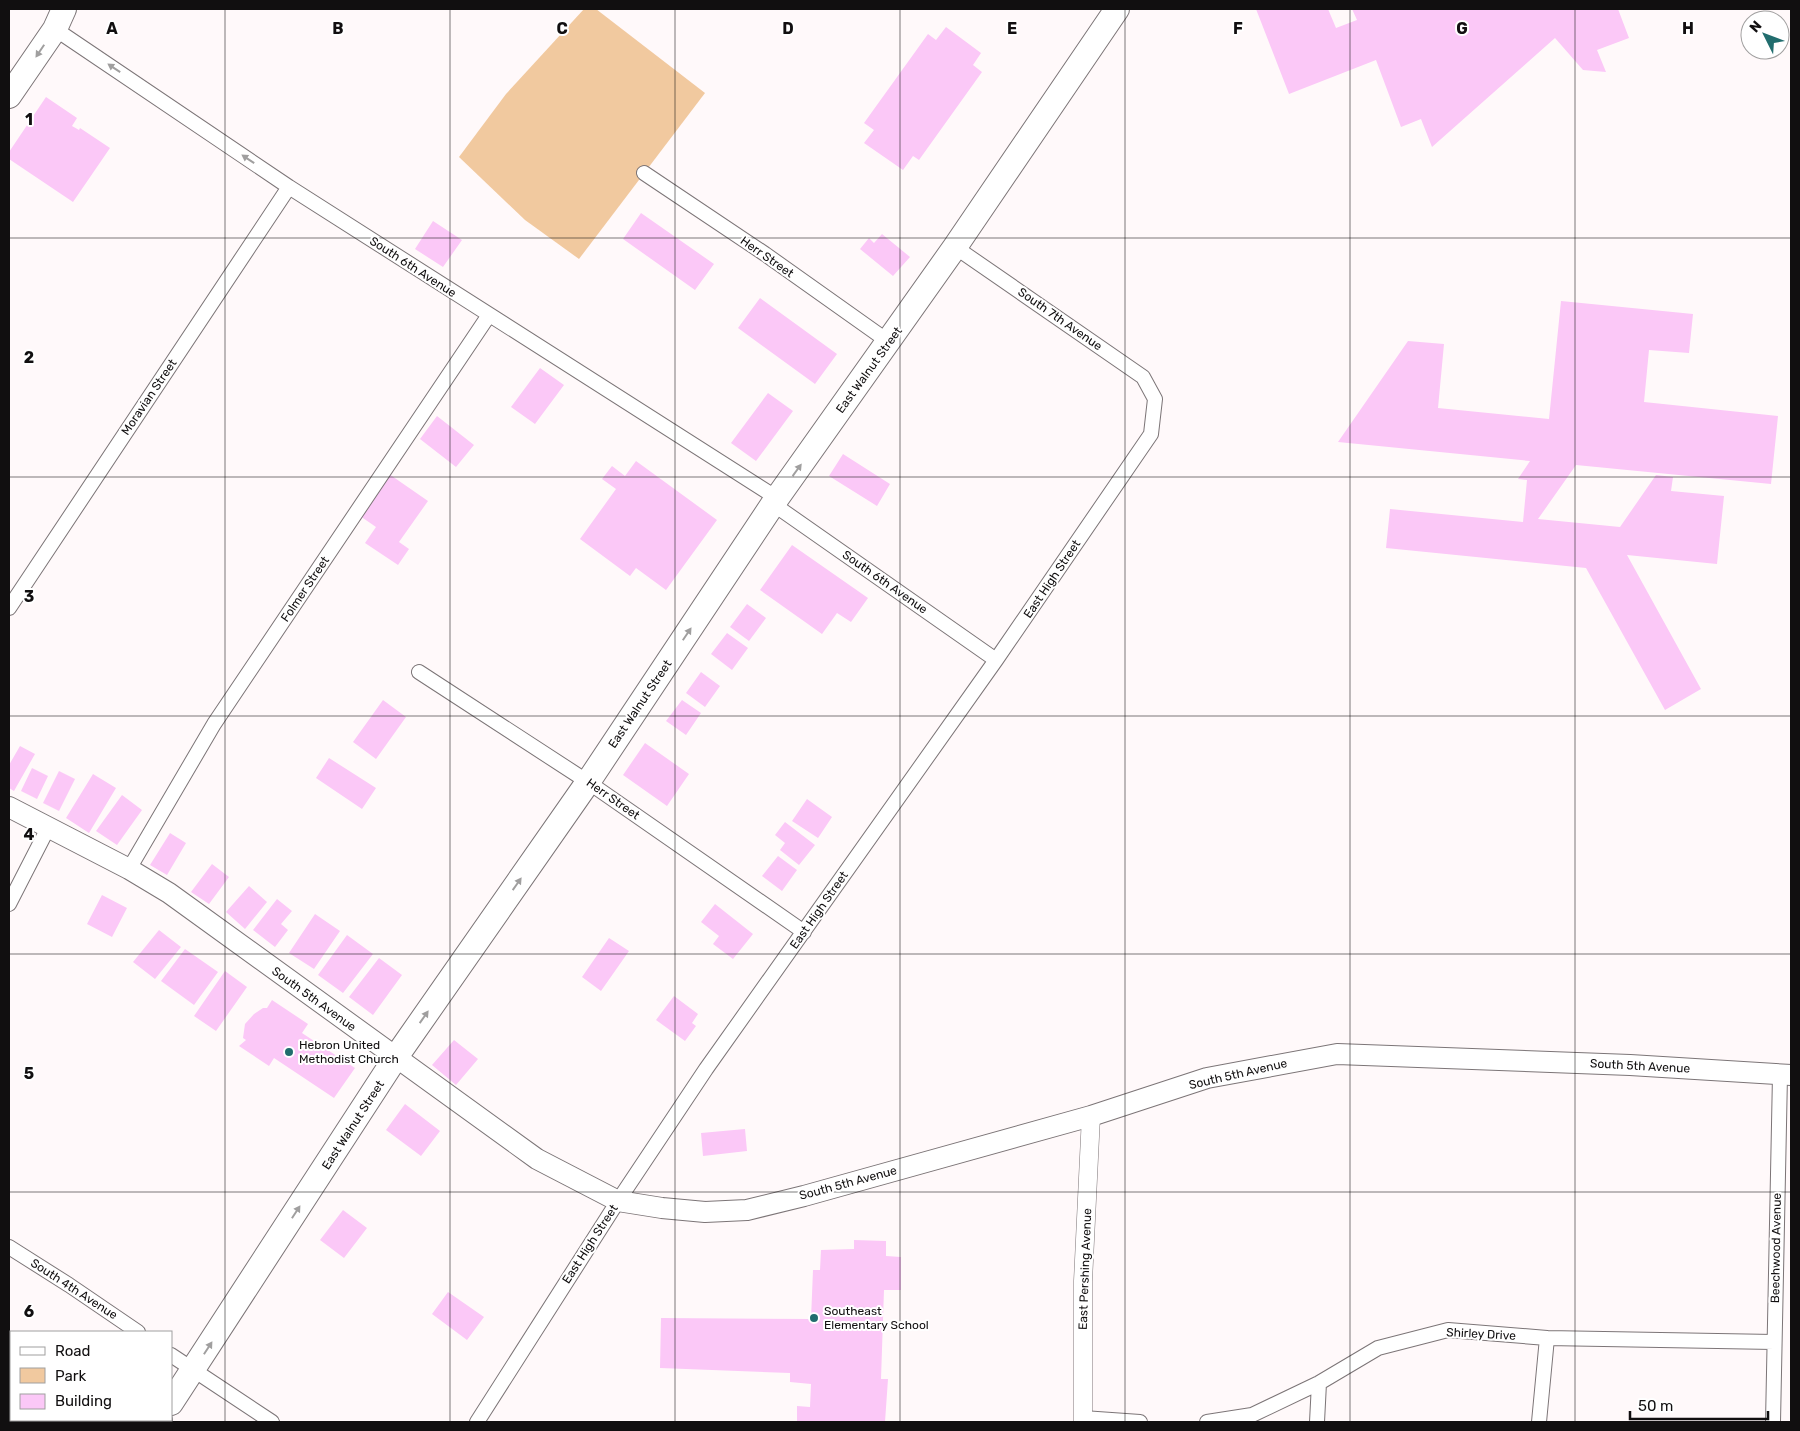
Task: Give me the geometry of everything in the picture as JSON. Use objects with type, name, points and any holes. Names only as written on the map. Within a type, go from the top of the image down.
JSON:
[{"type":"highway","name":"East Walnut Street","points":[[172,1402],[396,1058],[588,782],[775,501],[955,247],[1116,9]]},
{"type":"highway","points":[[9,96],[59,19]]},
{"type":"main road","name":"South 5th Avenue","points":[[9,807],[129,869],[169,893],[537,1159],[618,1201],[705,1212],[748,1210],[1091,1116],[1207,1078],[1337,1054],[1630,1065],[1786,1075]]},
{"type":"street","name":"South 6th Avenue","points":[[59,19],[289,187],[775,501],[996,660]]},
{"type":"street","name":"Herr Street","points":[[644,173],[765,254],[889,342]]},
{"type":"street","name":"Moravian Street","points":[[9,608],[289,187]]},
{"type":"street","name":"South 7th Avenue","points":[[955,247],[1143,377],[1155,399]]},
{"type":"street","name":"Folmer Street","points":[[129,869],[214,724],[489,316]]},
{"type":"street","name":"East High Street","points":[[477,1422],[618,1201],[706,1069],[996,660],[1151,434],[1155,399]]},
{"type":"street","name":"Herr Street","points":[[419,672],[588,782],[804,932]]},
{"type":"street","points":[[9,904],[48,828]]},
{"type":"street","name":"Beechwood Avenue","points":[[1773,1422],[1774,1342],[1786,1075]]},
{"type":"street","name":"East Pershing Avenue","points":[[1083,1420],[1083,1281],[1091,1116]]},
{"type":"street","name":"South 4th Avenue","points":[[9,1247],[137,1331]]},
{"type":"street","name":"Shirley Drive","points":[[1207,1422],[1252,1415],[1319,1383],[1378,1348],[1448,1330],[1547,1338],[1774,1342]]},
{"type":"street","points":[[1539,1422],[1547,1338]]},
{"type":"street","points":[[172,1356],[272,1422]]},
{"type":"street","points":[[1318,1422],[1319,1383]]},
{"type":"street","points":[[1083,1420],[1140,1422]]},
{"type":"green space","points":[[584,9],[596,9],[705,93],[579,259],[525,220],[459,157],[506,94]]},
{"type":"building","points":[[1256,9],[1328,9],[1336,28],[1357,20],[1352,9],[1618,9],[1629,38],[1597,50],[1606,72],[1583,70],[1555,38],[1432,147],[1421,119],[1401,127],[1376,60],[1289,94]]},
{"type":"building","points":[[946,27],[981,53],[973,65],[982,72],[919,160],[913,156],[903,170],[864,143],[874,130],[864,123],[928,34],[936,40]]},
{"type":"building","points":[[46,97],[77,118],[72,126],[79,130],[80,128],[110,148],[73,202],[9,159],[9,152]]},
{"type":"building","points":[[641,213],[714,264],[695,290],[623,239]]},
{"type":"building","points":[[433,221],[462,240],[443,267],[415,249]]},
{"type":"building","points":[[882,234],[910,257],[893,276],[860,249],[869,238],[874,243]]},
{"type":"building","points":[[760,298],[837,354],[815,384],[738,328]]},
{"type":"building","points":[[1561,301],[1693,314],[1689,353],[1649,350],[1644,402],[1778,416],[1771,484],[1576,465],[1538,519],[1620,527],[1656,475],[1673,477],[1671,491],[1724,496],[1717,564],[1627,555],[1701,689],[1665,710],[1586,568],[1386,548],[1390,509],[1523,522],[1527,480],[1518,479],[1530,461],[1338,442],[1408,341],[1444,344],[1438,408],[1549,419]]},
{"type":"building","points":[[540,368],[564,385],[535,424],[511,407]]},
{"type":"building","points":[[768,393],[793,411],[756,461],[731,443]]},
{"type":"building","points":[[437,416],[474,445],[456,467],[420,439]]},
{"type":"building","points":[[843,454],[890,484],[877,506],[829,476]]},
{"type":"building","points":[[636,461],[717,520],[666,590],[636,568],[630,576],[580,539],[616,489],[602,479],[612,466],[625,476]]},
{"type":"building","points":[[389,474],[428,501],[399,542],[409,549],[398,565],[365,543],[376,527],[360,516]]},
{"type":"building","points":[[792,545],[868,598],[851,622],[837,613],[822,634],[760,590]]},
{"type":"building","points":[[747,604],[766,618],[749,641],[730,627]]},
{"type":"building","points":[[727,633],[748,648],[732,670],[711,654]]},
{"type":"building","points":[[701,672],[720,686],[705,707],[686,693]]},
{"type":"building","points":[[383,700],[406,717],[376,759],[353,742]]},
{"type":"building","points":[[682,700],[701,713],[686,735],[666,721]]},
{"type":"building","points":[[645,743],[689,774],[667,806],[623,775]]},
{"type":"building","points":[[20,746],[35,754],[14,791],[9,788],[9,765]]},
{"type":"building","points":[[329,758],[376,788],[362,809],[316,778]]},
{"type":"building","points":[[32,768],[48,776],[37,799],[21,791]]},
{"type":"building","points":[[59,771],[75,779],[59,811],[43,803]]},
{"type":"building","points":[[93,774],[116,788],[89,833],[66,818]]},
{"type":"building","points":[[122,795],[142,810],[117,845],[96,831]]},
{"type":"building","points":[[807,799],[832,817],[818,838],[792,821]]},
{"type":"building","points":[[785,822],[815,845],[799,865],[780,850],[785,843],[775,835]]},
{"type":"building","points":[[170,833],[186,843],[167,875],[150,865]]},
{"type":"building","points":[[778,856],[797,870],[782,891],[762,876]]},
{"type":"building","points":[[212,864],[229,877],[209,904],[191,892]]},
{"type":"building","points":[[249,886],[267,902],[245,929],[226,912]]},
{"type":"building","points":[[102,895],[127,908],[112,937],[87,924]]},
{"type":"building","points":[[277,899],[292,911],[281,924],[288,930],[275,947],[253,930]]},
{"type":"building","points":[[715,904],[753,934],[733,959],[713,944],[719,936],[701,922]]},
{"type":"building","points":[[315,914],[340,931],[314,969],[289,953]]},
{"type":"building","points":[[159,930],[181,947],[155,979],[133,962]]},
{"type":"building","points":[[347,935],[373,954],[343,993],[318,975]]},
{"type":"building","points":[[609,938],[629,951],[601,991],[582,977]]},
{"type":"building","points":[[185,949],[218,972],[194,1005],[161,981]]},
{"type":"building","points":[[379,958],[402,975],[373,1015],[349,997]]},
{"type":"building","points":[[225,971],[247,987],[216,1031],[194,1016]]},
{"type":"building","points":[[674,996],[698,1014],[692,1023],[696,1026],[685,1041],[656,1020]]},
{"type":"building","name":"Hebron United Methodist Church","points":[[272,1000],[308,1024],[302,1033],[355,1068],[334,1098],[274,1058],[269,1066],[239,1046],[246,1040],[243,1038],[245,1024],[254,1014],[263,1008],[267,1008]]},
{"type":"building","points":[[454,1040],[478,1059],[456,1085],[432,1065]]},
{"type":"building","points":[[405,1104],[440,1131],[421,1156],[386,1130]]},
{"type":"building","points":[[745,1129],[747,1151],[703,1156],[701,1133]]},
{"type":"building","points":[[343,1210],[367,1228],[344,1258],[320,1240]]},
{"type":"building","points":[[854,1240],[886,1241],[886,1256],[901,1257],[901,1290],[884,1290],[881,1379],[888,1379],[885,1422],[797,1422],[797,1406],[810,1407],[811,1384],[790,1382],[790,1373],[660,1368],[661,1318],[811,1319],[813,1270],[820,1270],[821,1250],[854,1249]]},
{"type":"building","points":[[448,1292],[484,1317],[467,1340],[432,1314]]},
{"type":"place","name":"Hebron United Methodist Church","points":[[289,1052]]},
{"type":"place","name":"Southeast Elementary School","points":[[814,1318]]}]
